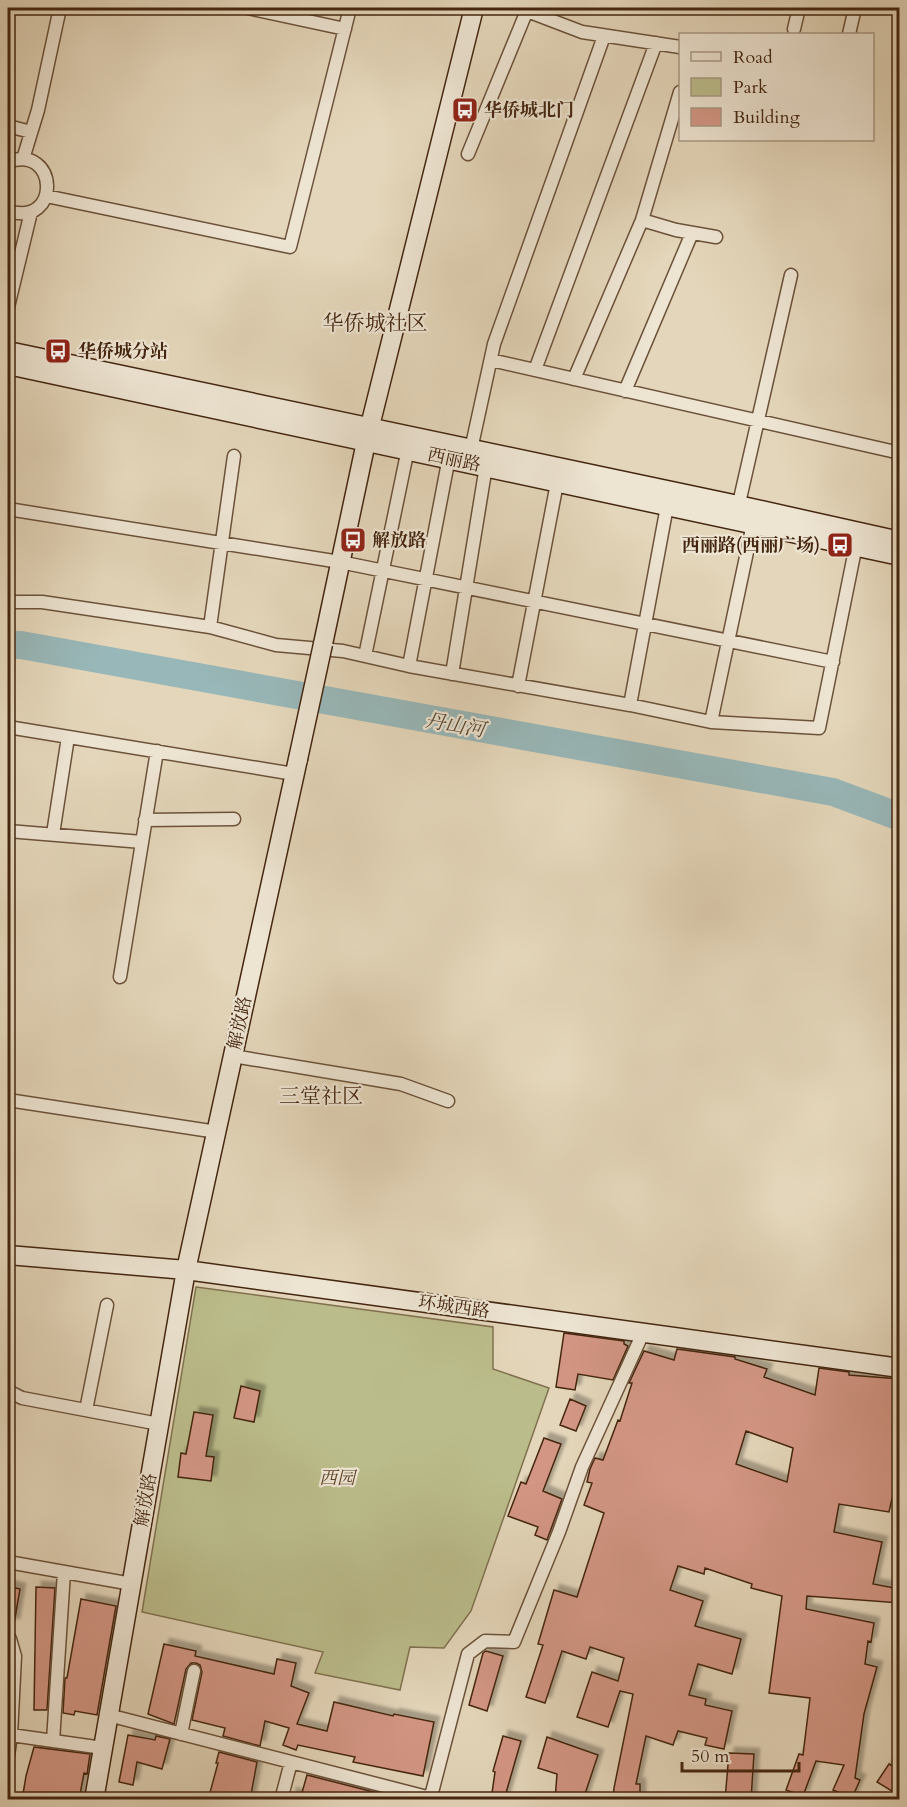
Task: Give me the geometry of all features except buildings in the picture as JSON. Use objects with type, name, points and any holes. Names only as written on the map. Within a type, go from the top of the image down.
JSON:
[{"type":"street","points":[[23,159],[60,8]]},
{"type":"street","points":[[248,8],[345,29]]},
{"type":"street","points":[[46,196],[290,247],[350,8]]},
{"type":"street","name":"解放路","points":[[94,1800],[186,1270],[368,435],[474,8]]},
{"type":"street","points":[[794,29],[799,8]]},
{"type":"street","points":[[849,33],[855,8]]},
{"type":"street","points":[[468,154],[527,9],[582,32],[679,46]]},
{"type":"street","points":[[452,674],[466,588],[490,360],[604,36]]},
{"type":"street","points":[[535,370],[656,43]]},
{"type":"street","points":[[574,379],[642,220],[679,99]]},
{"type":"street","points":[[8,126],[31,132]]},
{"type":"street","points":[[8,162],[23,159],[37,164],[42,169],[47,182],[46,196],[37,208],[20,214],[8,213]]},
{"type":"street","points":[[8,307],[31,212]]},
{"type":"street","points":[[642,220],[716,237]]},
{"type":"street","points":[[625,391],[692,233]]},
{"type":"street","points":[[711,722],[728,641],[757,420],[791,275]]},
{"type":"street","name":"西丽路","points":[[8,351],[368,435],[858,539],[900,556]]},
{"type":"street","points":[[490,360],[900,453]]},
{"type":"street","name":"西丽路","points":[[8,365],[368,435]]},
{"type":"street","points":[[365,656],[409,444]]},
{"type":"street","points":[[409,666],[450,452]]},
{"type":"street","points":[[210,627],[234,456]]},
{"type":"street","points":[[519,686],[559,475]]},
{"type":"street","points":[[630,705],[669,498]]},
{"type":"street","points":[[8,509],[340,562],[833,662]]},
{"type":"street","points":[[8,602],[42,602],[210,627],[276,645],[343,651],[409,666],[630,705],[711,722],[819,729],[858,539]]},
{"type":"street","name":"西丽路","points":[[858,539],[900,541]]},
{"type":"street","points":[[8,727],[157,751],[296,766]]},
{"type":"street","points":[[53,834],[68,737]]},
{"type":"street","points":[[120,977],[157,751]]},
{"type":"street","points":[[145,820],[234,819]]},
{"type":"street","points":[[8,831],[142,842]]},
{"type":"street","points":[[233,1056],[401,1084],[448,1101]]},
{"type":"street","points":[[8,1100],[217,1132]]},
{"type":"street","name":"环城西路","points":[[8,1254],[186,1270],[900,1368]]},
{"type":"street","points":[[86,1410],[107,1305]]},
{"type":"street","points":[[108,1715],[431,1799],[468,1654],[485,1641],[514,1642],[559,1532],[582,1467],[643,1333]]},
{"type":"street","points":[[8,1391],[22,1398],[159,1424]]},
{"type":"street","points":[[8,1562],[132,1584]]},
{"type":"street","points":[[53,1741],[64,1572]]},
{"type":"street","points":[[8,1639],[10,1639],[15,1656],[8,1756]]},
{"type":"street","points":[[181,1734],[194,1671]]},
{"type":"street","points":[[11,1735],[103,1748]]},
{"type":"street","points":[[281,1800],[291,1762]]},
{"type":"green space","name":"西园","points":[[196,1287],[493,1327],[493,1369],[549,1388],[471,1611],[444,1648],[410,1647],[400,1690],[315,1673],[323,1652],[142,1612]]},
{"type":"waterway","name":"丹山河","points":[[8,645],[21,645],[833,792],[900,817]]},
{"type":"place","name":"华侨城北门","points":[[465,110]]},
{"type":"place","name":"华侨城分站","points":[[58,351]]},
{"type":"place","name":"解放路","points":[[353,540]]},
{"type":"place","name":"西丽路(西丽广场)","points":[[840,545]]},
{"type":"district","name":"华侨城社区","points":[[375,323]]},
{"type":"district","name":"三堂社区","points":[[321,1096]]}]
